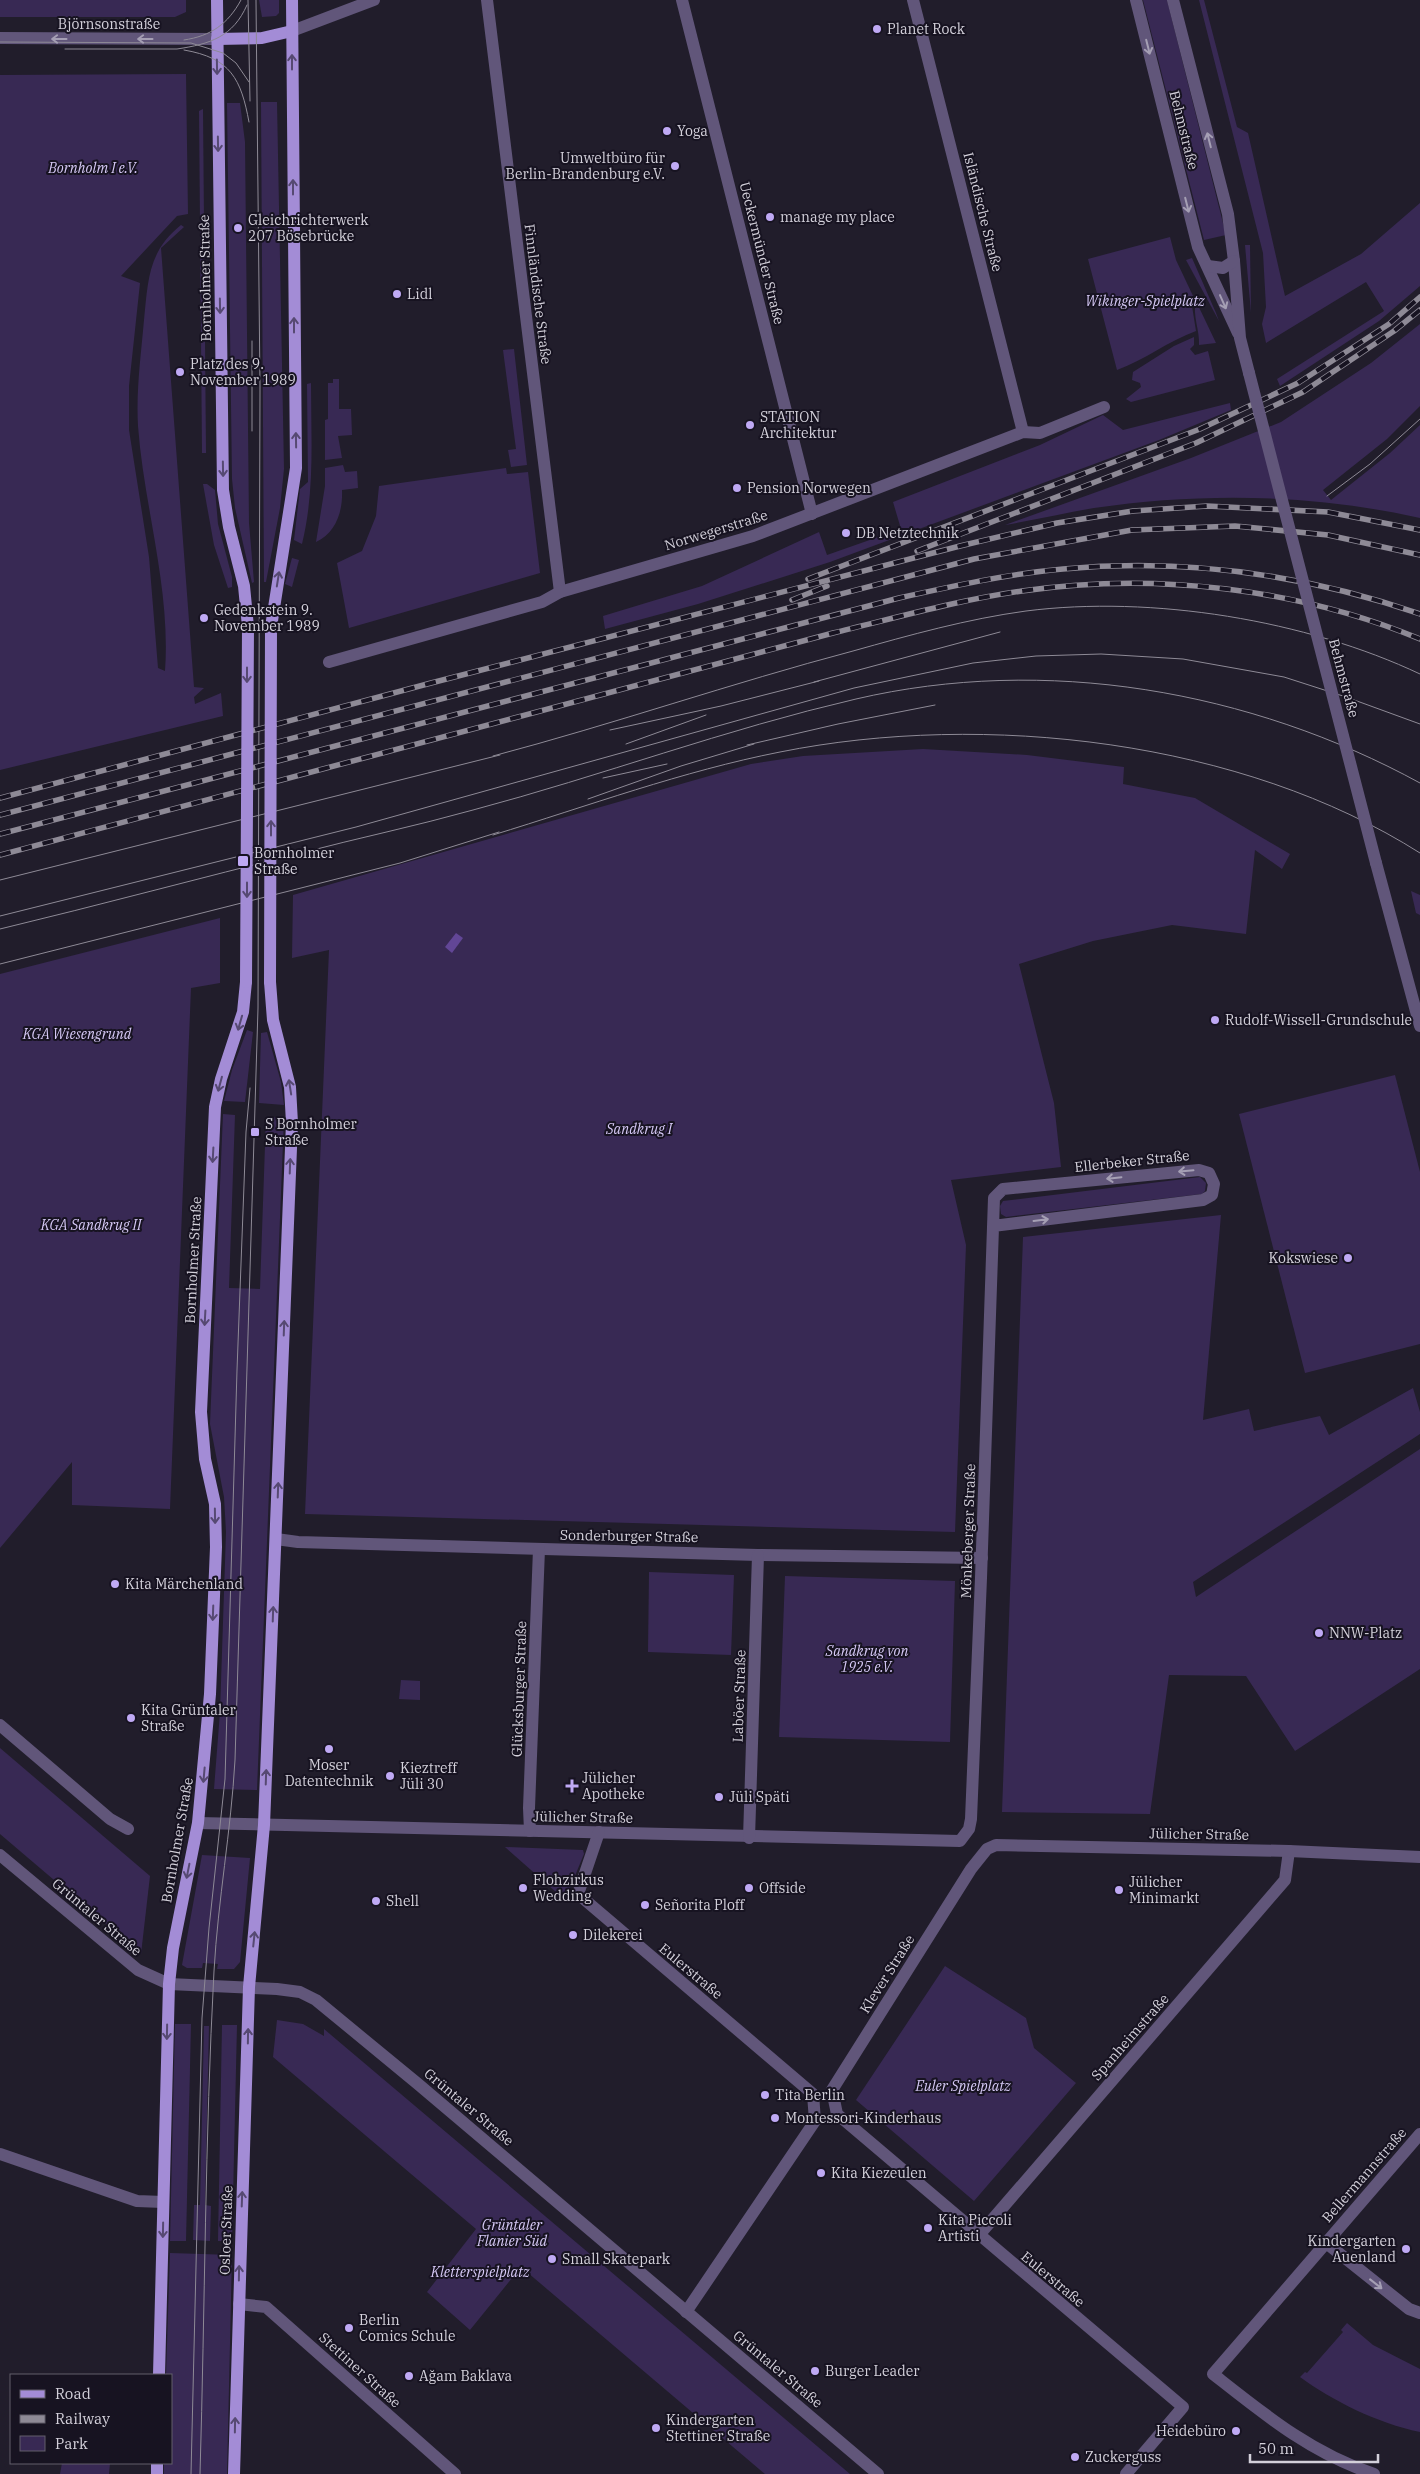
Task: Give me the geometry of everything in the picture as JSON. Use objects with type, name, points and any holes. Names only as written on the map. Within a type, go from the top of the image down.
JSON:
[{"type":"main road","name":"Bornholmer Straße","points":[[169,1984],[173,1948],[198,1823],[210,1694],[216,1547],[215,1504],[205,1459],[201,1412],[215,1107],[221,1079],[244,1012],[246,982],[248,627],[244,586],[229,527],[223,490],[217,0]]},
{"type":"main road","points":[[249,1987],[264,1825],[292,1112],[290,1087],[273,1020],[270,982],[271,627],[296,468],[292,0]]},
{"type":"main road","points":[[217,39],[262,38],[292,31]]},
{"type":"main road","points":[[159,2374],[169,1984]]},
{"type":"main road","name":"Osloer Straße","points":[[234,2474],[249,1987]]},
{"type":"street","points":[[292,31],[374,0]]},
{"type":"street","name":"Finnländische Straße","points":[[487,0],[560,592]]},
{"type":"street","name":"Ueckermünder Straße","points":[[682,0],[812,514]]},
{"type":"street","name":"Isländische Straße","points":[[914,0],[1023,432]]},
{"type":"street","name":"Behmstraße","points":[[1136,0],[1198,247],[1240,338],[1420,1026]]},
{"type":"street","name":"Behmstraße","points":[[1173,0],[1228,214],[1240,338]]},
{"type":"street","name":"Björnsonstraße","points":[[0,38],[217,39]]},
{"type":"street","points":[[1208,266],[1223,268],[1234,261]]},
{"type":"street","name":"Norwegerstraße","points":[[329,662],[542,602],[560,592],[753,536],[1023,432],[1040,433],[1104,407]]},
{"type":"street","name":"Ellerbeker Straße","points":[[1199,1170],[1208,1173],[1214,1184],[1212,1195],[1203,1200],[993,1226],[994,1198],[1003,1189],[1199,1170]]},
{"type":"street","name":"Mönkeberger Straße","points":[[965,1836],[970,1819],[982,1558],[993,1226]]},
{"type":"street","name":"Sonderburger Straße","points":[[276,1539],[298,1542],[758,1555],[982,1558]]},
{"type":"street","name":"Glücksburger Straße","points":[[530,1831],[539,1549]]},
{"type":"street","name":"Laböer Straße","points":[[749,1838],[758,1555]]},
{"type":"street","points":[[0,1725],[110,1819],[128,1829]]},
{"type":"street","name":"Jülicher Straße","points":[[198,1823],[941,1842],[960,1841],[965,1836]]},
{"type":"street","name":"Eulerstraße","points":[[599,1832],[578,1894],[813,2094],[815,2121],[686,2312]]},
{"type":"street","name":"Jülicher Straße","points":[[981,1855],[987,1849],[1004,1844],[1289,1851],[1420,1857]]},
{"type":"street","name":"Spanheimstraße","points":[[979,2235],[1285,1880],[1289,1851]]},
{"type":"street","name":"Grüntaler Straße","points":[[0,1855],[134,1968],[169,1984],[249,1987],[300,1992],[316,2000],[418,2084],[878,2474]]},
{"type":"street","name":"Klever Straße","points":[[837,2114],[832,2090],[981,1855]]},
{"type":"street","name":"Eulerstraße","points":[[837,2114],[1183,2408],[1126,2474]]},
{"type":"street","name":"Bellermannstraße","points":[[1374,2474],[1313,2448],[1290,2434],[1214,2374],[1325,2242],[1420,2134]]},
{"type":"street","points":[[0,2154],[137,2201],[163,2202]]},
{"type":"street","points":[[1325,2242],[1409,2309],[1420,2313]]},
{"type":"street","name":"Stettiner Straße","points":[[239,2304],[266,2307],[455,2474]]},
{"type":"green space","points":[[0,0],[186,0],[186,12],[175,17],[0,17]]},
{"type":"green space","points":[[259,0],[279,0],[279,13],[276,16],[262,17]]},
{"type":"green space","points":[[1143,0],[1167,0],[1226,235],[1204,240]]},
{"type":"green space","points":[[1199,0],[1204,0],[1237,127],[1248,133],[1285,296],[1361,254],[1420,203],[1420,286],[1379,321],[1280,386],[1277,379],[1384,311],[1366,282],[1266,343],[1262,324],[1266,307],[1263,253]]},
{"type":"green space","name":"Bornholm I e.V.","points":[[186,74],[188,214],[177,216],[121,276],[140,283],[129,386],[129,430],[149,557],[158,668],[165,671],[166,640],[161,579],[141,456],[138,399],[145,306],[149,280],[156,256],[162,245],[181,225],[184,227],[161,248],[194,687],[204,688],[194,697],[195,704],[221,693],[223,716],[0,770],[0,75]]},
{"type":"green space","points":[[261,102],[277,102],[284,469],[280,508],[266,582],[264,582]]},
{"type":"green space","points":[[227,103],[240,103],[245,142],[249,523],[254,582],[252,583],[235,508],[232,479]]},
{"type":"green space","points":[[203,109],[206,453],[202,453],[199,111]]},
{"type":"green space","name":"Wikinger-Spielplatz","points":[[1170,237],[1176,260],[1194,298],[1192,306],[1196,331],[1117,370],[1088,259]]},
{"type":"green space","points":[[1245,245],[1250,245],[1251,313]]},
{"type":"green space","points":[[1192,258],[1216,313],[1219,321],[1186,260]]},
{"type":"green space","points":[[1196,301],[1216,343],[1199,345],[1195,311]]},
{"type":"green space","points":[[1420,324],[1420,406],[1387,439],[1323,490],[1331,500],[1390,453],[1420,425],[1420,518],[1380,510],[1299,500],[1217,498],[1176,499],[1094,508],[1005,525],[1191,458],[1281,422],[1371,363]]},
{"type":"green space","points":[[1194,337],[1194,345],[1190,349],[1195,355],[1208,351],[1215,380],[1131,402],[1126,399],[1141,387],[1140,383],[1132,380],[1133,372],[1174,346]]},
{"type":"green space","points":[[514,349],[527,465],[511,467],[508,450],[516,449],[503,350]]},
{"type":"green space","points":[[333,379],[339,379],[339,409],[351,409],[352,435],[338,436],[342,458],[325,460],[325,420],[328,419],[328,383],[333,383]]},
{"type":"green space","points":[[311,383],[311,484],[302,544],[294,540],[300,489],[308,482],[307,384]]},
{"type":"green space","points":[[1230,403],[1231,410],[1159,440],[830,562],[698,604],[605,629],[603,616],[702,586],[819,532],[827,555],[901,529],[893,502],[1040,445],[1103,415],[1123,430]]},
{"type":"green space","points":[[343,465],[345,472],[357,471],[358,488],[342,490],[341,506],[337,520],[329,533],[316,542],[325,486],[325,468]]},
{"type":"green space","points":[[506,468],[507,474],[528,472],[540,573],[349,628],[337,563],[362,551],[376,516],[379,486]]},
{"type":"green space","points":[[203,484],[207,484],[215,490],[218,524],[232,577],[232,587],[228,588],[214,545]]},
{"type":"green space","points":[[292,558],[299,560],[292,587],[285,584]]},
{"type":"green space","name":"Sandkrug I","points":[[923,749],[1027,755],[1124,767],[1123,784],[1195,798],[1290,854],[1282,869],[1255,850],[1246,934],[1172,925],[1093,941],[1019,964],[1054,1103],[1061,1167],[951,1180],[966,1245],[955,1532],[305,1514],[329,950],[292,958],[293,895],[751,764],[803,756]]},
{"type":"green space","points":[[1411,891],[1420,895],[1420,915],[1416,913]]},
{"type":"green space","points":[[220,918],[220,983],[191,988],[170,1509],[72,1505],[72,1462],[0,1548],[0,974]]},
{"type":"green space","points":[[247,1030],[253,1032],[245,1102],[224,1101],[232,1070]]},
{"type":"green space","points":[[267,1032],[281,1082],[284,1105],[259,1103],[261,1033]]},
{"type":"green space","name":"Kokswiese","points":[[1395,1075],[1420,1172],[1420,1344],[1305,1373],[1239,1114]]},
{"type":"green space","points":[[223,1114],[235,1115],[229,1288],[260,1289],[266,1117],[284,1118],[257,1790],[214,1789],[220,1712],[226,1532],[224,1497],[210,1424]]},
{"type":"green space","points":[[1200,1177],[1206,1183],[1205,1191],[1202,1194],[1006,1217],[1001,1214],[1000,1206],[1003,1201]]},
{"type":"green space","points":[[1221,1215],[1203,1420],[1249,1409],[1254,1431],[1320,1416],[1329,1435],[1413,1388],[1420,1412],[1420,1434],[1193,1582],[1196,1597],[1420,1449],[1420,1669],[1295,1751],[1246,1676],[1169,1675],[1150,1814],[1002,1812],[1023,1237]]},
{"type":"green space","points":[[649,1572],[734,1575],[731,1655],[648,1652]]},
{"type":"green space","name":"Sandkrug von 1925 e.V.","points":[[785,1576],[955,1581],[950,1742],[779,1737]]},
{"type":"green space","points":[[401,1680],[420,1681],[420,1700],[399,1699]]},
{"type":"green space","points":[[0,1748],[150,1876],[141,1954],[0,1834]]},
{"type":"green space","points":[[505,1847],[583,1850],[584,1854],[565,1900]]},
{"type":"green space","points":[[202,1855],[250,1858],[240,1962],[234,1969],[217,1969],[218,1964],[203,1963],[202,1968],[187,1968],[182,1965]]},
{"type":"green space","name":"Euler Spielplatz","points":[[945,1966],[1026,2018],[1034,2048],[1076,2083],[974,2201],[856,2100]]},
{"type":"green space","name":"Grüntaler Flanier Süd","points":[[277,2020],[303,2024],[324,2036],[324,2029],[850,2474],[765,2474],[521,2267],[470,2330],[427,2292],[476,2229],[273,2057]]},
{"type":"green space","points":[[175,2024],[191,2024],[186,2241],[170,2241]]},
{"type":"green space","points":[[222,2025],[237,2025],[232,2241],[218,2241]]},
{"type":"green space","points":[[204,2026],[209,2026],[205,2205],[211,2206],[210,2241],[193,2240],[194,2205],[200,2205]]},
{"type":"green space","points":[[170,2253],[232,2255],[227,2474],[164,2474],[164,2464],[172,2464],[172,2374],[166,2374]]},
{"type":"green space","points":[[1347,2323],[1373,2345],[1420,2369],[1420,2432],[1388,2423],[1356,2410],[1341,2403],[1300,2377],[1305,2372],[1307,2373],[1343,2332],[1341,2330]]},
{"type":"green space","points":[[62,2464],[110,2464],[109,2474],[60,2474]]},
{"type":"shaded area","points":[[456,933],[463,938],[452,953],[445,947]]},
{"type":"tram line","points":[[184,40],[218,28],[230,16],[241,0]]},
{"type":"tram line","points":[[248,0],[250,101]]},
{"type":"tram line","points":[[200,2474],[207,2159],[214,1971],[235,1760],[258,1008],[260,387],[256,0]]},
{"type":"tram line","points":[[65,49],[177,49],[200,45],[227,32],[235,25],[247,5]]},
{"type":"tram line","points":[[0,42],[191,43],[223,53],[236,63],[249,82]]},
{"type":"tram line","points":[[184,50],[213,59],[231,73],[242,94],[249,122]]},
{"type":"tram line","points":[[252,341],[252,431]]},
{"type":"tram line","points":[[1327,496],[1370,464],[1420,419]]},
{"type":"tram line","points":[[493,756],[583,731],[763,676],[896,639],[960,623],[1026,611],[1074,607],[1125,606],[1228,616],[1328,639],[1376,655],[1420,674]]},
{"type":"tram line","points":[[814,682],[1000,632]]},
{"type":"tram line","points":[[0,916],[356,827],[854,688],[973,663],[1036,656],[1101,654],[1183,659],[1284,677],[1420,724]]},
{"type":"tram line","points":[[0,929],[452,816],[569,783],[711,738],[807,711],[856,699],[928,686],[1000,680],[1073,682],[1145,690],[1217,704],[1287,724],[1355,751],[1420,783]]},
{"type":"tram line","points":[[610,730],[721,706],[819,681]]},
{"type":"tram line","points":[[747,745],[838,724],[935,705]]},
{"type":"tram line","points":[[626,744],[706,715]]},
{"type":"tram line","points":[[493,835],[672,779],[780,752],[859,740],[941,735],[1026,736],[1110,745],[1193,761],[1274,784],[1350,815],[1420,853]]},
{"type":"tram line","points":[[588,799],[681,766],[754,744]]},
{"type":"tram line","points":[[0,880],[500,755]]},
{"type":"tram line","points":[[603,778],[667,764]]},
{"type":"tram line","points":[[0,964],[400,863],[499,832]]},
{"type":"tram line","points":[[191,2474],[202,2018],[209,1928],[225,1779],[237,1370],[246,1132],[250,1088]]},
{"type":"railway","points":[[808,579],[1200,429],[1298,383],[1389,324],[1420,297]]},
{"type":"railway","points":[[917,551],[1196,443],[1303,392],[1394,331],[1420,310]]},
{"type":"railway","points":[[0,798],[431,683],[960,546],[1057,523],[1133,511],[1207,506],[1328,512],[1420,530]]},
{"type":"railway","points":[[0,815],[974,559],[1132,530],[1235,526],[1328,535],[1420,555]]},
{"type":"railway","points":[[0,834],[899,598],[1001,577],[1063,569],[1109,566],[1199,568],[1244,572],[1288,579],[1376,600],[1420,614]]},
{"type":"railway","points":[[0,855],[833,633],[950,604],[1022,591],[1123,583],[1174,584],[1224,589],[1275,596],[1324,607],[1420,639]]},
{"type":"railway","points":[[792,600],[827,586]]},
{"type":"place","name":"Planet Rock","points":[[877,29]]},
{"type":"place","name":"Yoga","points":[[667,131]]},
{"type":"place","name":"Umweltbüro für Berlin-Brandenburg e.V.","points":[[675,166]]},
{"type":"place","name":"manage my place","points":[[770,217]]},
{"type":"place","name":"Gleichrichterwerk 207 Bösebrücke","points":[[238,228]]},
{"type":"place","name":"Lidl","points":[[397,294]]},
{"type":"place","name":"Platz des 9. November 1989","points":[[180,372]]},
{"type":"place","name":"STATION Architektur","points":[[750,425]]},
{"type":"place","name":"Pension Norwegen","points":[[737,488]]},
{"type":"place","name":"DB Netztechnik","points":[[846,533]]},
{"type":"place","name":"Gedenkstein 9. November 1989","points":[[204,618]]},
{"type":"place","name":"Bornholmer Straße","points":[[243,861]]},
{"type":"place","name":"Rudolf-Wissell-Grundschule","points":[[1215,1020]]},
{"type":"place","name":"S Bornholmer Straße","points":[[255,1132]]},
{"type":"place","name":"Kokswiese","points":[[1348,1258]]},
{"type":"place","name":"Kita Märchenland","points":[[115,1584]]},
{"type":"place","name":"NNW-Platz","points":[[1319,1633]]},
{"type":"place","name":"Kita Grüntaler Straße","points":[[131,1718]]},
{"type":"place","name":"Moser Datentechnik","points":[[329,1749]]},
{"type":"place","name":"Kieztreff Jüli 30","points":[[390,1776]]},
{"type":"place","name":"Jülicher Apotheke","points":[[572,1786]]},
{"type":"place","name":"Jüli Späti","points":[[719,1797]]},
{"type":"place","name":"Flohzirkus Wedding","points":[[523,1888]]},
{"type":"place","name":"Offside","points":[[749,1888]]},
{"type":"place","name":"Jülicher Minimarkt","points":[[1119,1890]]},
{"type":"place","name":"Shell","points":[[376,1901]]},
{"type":"place","name":"Señorita Ploff","points":[[645,1905]]},
{"type":"place","name":"Dilekerei","points":[[573,1935]]},
{"type":"place","name":"Tita Berlin","points":[[765,2095]]},
{"type":"place","name":"Montessori-Kinderhaus","points":[[775,2118]]},
{"type":"place","name":"Kita Kiezeulen","points":[[821,2173]]},
{"type":"place","name":"Kita Piccoli Artisti","points":[[928,2228]]},
{"type":"place","name":"Kindergarten Auenland","points":[[1406,2249]]},
{"type":"place","name":"Small Skatepark","points":[[552,2259]]},
{"type":"place","name":"Berlin Comics Schule","points":[[349,2328]]},
{"type":"place","name":"Burger Leader","points":[[815,2371]]},
{"type":"place","name":"Ağam Baklava","points":[[409,2376]]},
{"type":"place","name":"Kindergarten Stettiner Straße","points":[[656,2428]]},
{"type":"place","name":"Heidebüro","points":[[1236,2431]]},
{"type":"place","name":"Zuckerguss","points":[[1075,2457]]},
{"type":"park label","name":"KGA Wiesengrund","points":[[77,1034]]},
{"type":"park label","name":"KGA Sandkrug II","points":[[91,1225]]},
{"type":"park label","name":"Kletterspielplatz","points":[[480,2272]]}]
